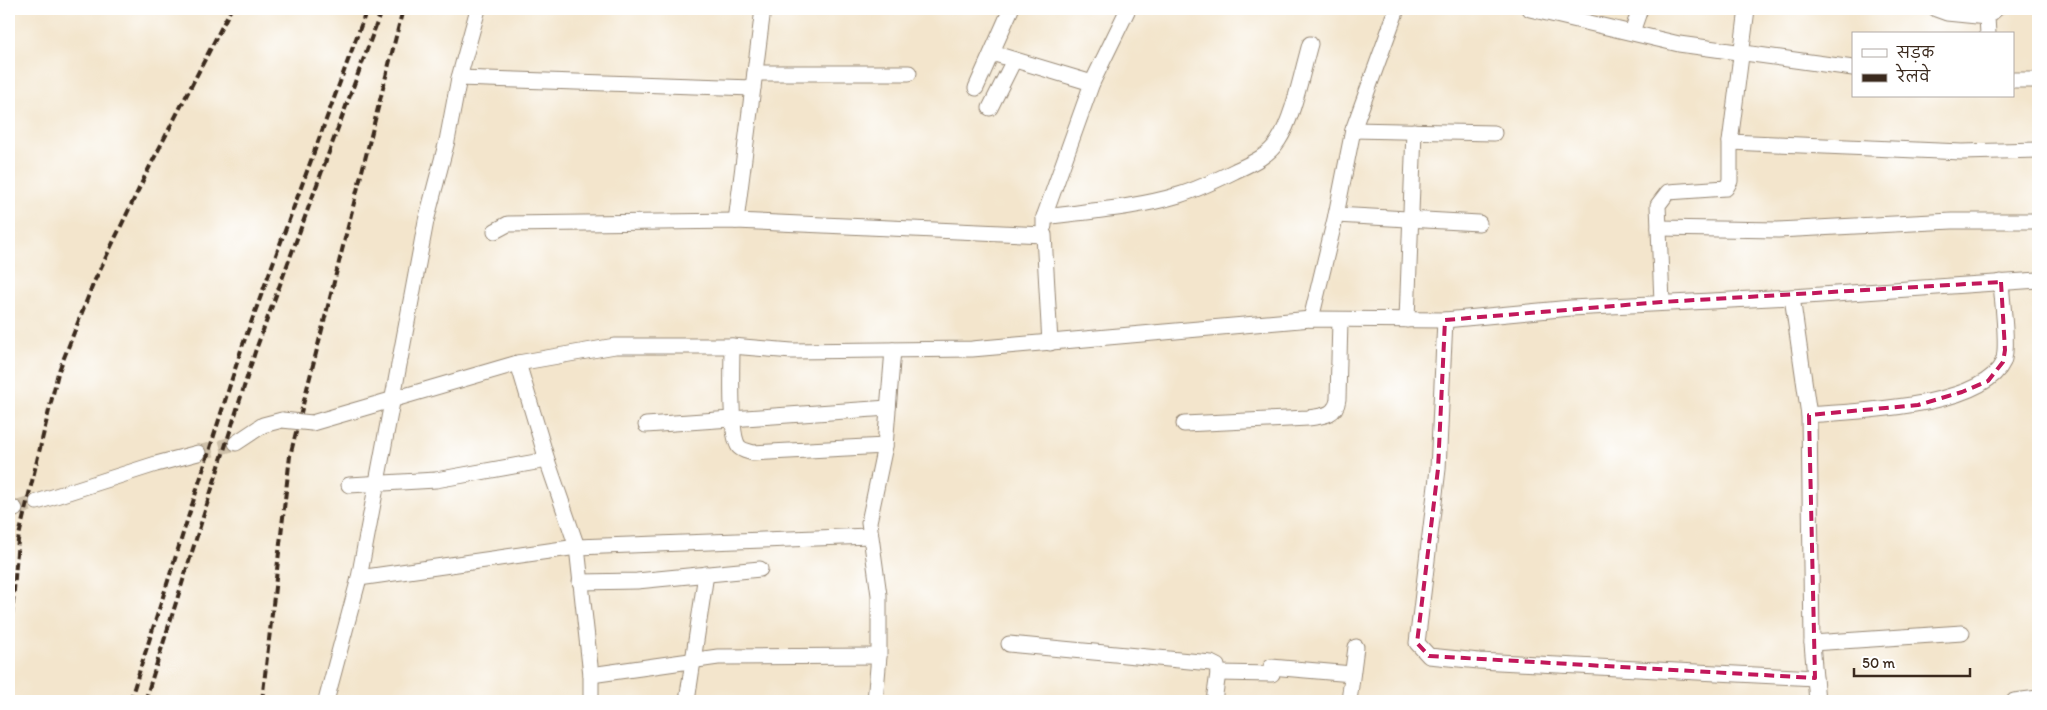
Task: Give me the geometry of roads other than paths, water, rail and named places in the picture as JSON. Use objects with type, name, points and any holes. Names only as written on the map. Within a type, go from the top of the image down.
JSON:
[{"type":"street","points":[[326,701],[359,578],[426,221],[447,141],[459,78],[478,9]]},
{"type":"street","points":[[736,221],[763,9]]},
{"type":"street","points":[[976,88],[1011,9]]},
{"type":"street","points":[[1050,343],[1044,217],[1092,83],[1128,9]]},
{"type":"street","points":[[1311,319],[1354,130],[1397,9]]},
{"type":"street","points":[[1530,9],[1553,11],[1679,44],[1852,68]]},
{"type":"street","points":[[1632,32],[1640,9]]},
{"type":"street","points":[[1662,302],[1658,205],[1668,192],[1726,188],[1730,181],[1730,142],[1747,9]]},
{"type":"street","points":[[1936,9],[1948,13],[1992,13],[1988,32]]},
{"type":"street","points":[[1044,217],[1160,200],[1179,195],[1200,188],[1252,163],[1268,153],[1277,143],[1285,128],[1310,44]]},
{"type":"street","points":[[992,53],[1092,83]]},
{"type":"street","points":[[990,108],[1014,60]]},
{"type":"street","points":[[459,78],[754,81],[909,73]]},
{"type":"street","points":[[2014,80],[2038,80]]},
{"type":"street","points":[[1354,130],[1494,133]]},
{"type":"street","points":[[1407,320],[1414,131]]},
{"type":"street","points":[[1730,142],[1962,152],[2038,150]]},
{"type":"street","points":[[1336,215],[1479,223]]},
{"type":"street","points":[[495,231],[508,224],[736,221],[1044,235]]},
{"type":"street","points":[[1659,228],[1778,230],[1952,221],[2038,221]]},
{"type":"street","points":[[236,443],[263,425],[282,420],[312,423],[518,363],[615,346],[732,346],[792,351],[972,349],[1311,319],[1445,320],[1571,308],[1792,297],[2038,280]]},
{"type":"street","points":[[1809,415],[1918,405],[1962,392],[1988,380],[2003,362],[2005,350],[2001,282]]},
{"type":"street","points":[[1792,297],[1809,415],[1812,643],[1817,701]]},
{"type":"street","points":[[1184,424],[1308,418],[1332,413],[1337,406],[1338,399],[1340,320]]},
{"type":"street","points":[[1445,320],[1438,468],[1417,643],[1429,656],[1479,661],[1815,678]]},
{"type":"street","points":[[732,346],[733,420],[737,445],[743,450],[753,452],[884,446]]},
{"type":"street","points":[[875,701],[879,656],[879,595],[869,522],[884,446],[893,350]]},
{"type":"street","points":[[518,363],[547,460],[577,547],[591,675],[592,701]]},
{"type":"street","points":[[646,425],[888,408]]},
{"type":"street","points":[[37,502],[156,464],[198,453]]},
{"type":"street","points":[[349,485],[436,480],[547,460]]},
{"type":"street","points":[[359,578],[577,547],[870,536]]},
{"type":"street","points":[[580,582],[637,581],[760,569]]},
{"type":"street","points":[[688,701],[688,686],[706,574]]},
{"type":"street","points":[[1812,643],[1962,633]]},
{"type":"street","points":[[1009,644],[1211,663],[1217,666],[1218,673],[1214,701]]},
{"type":"street","points":[[1349,701],[1356,647]]},
{"type":"street","points":[[591,675],[718,657],[879,656]]},
{"type":"street","points":[[1218,673],[1271,670],[1352,674]]},
{"type":"street","points":[[2014,701],[2038,698]]},
{"type":"tunnel","points":[[198,453],[236,443]]},
{"type":"tunnel","points":[[15,509],[37,502]]},
{"type":"railway","points":[[11,701],[11,627],[18,540],[58,373],[94,282],[147,172],[231,9]]},
{"type":"railway","points":[[130,701],[242,347],[367,9]]},
{"type":"railway","points":[[145,701],[255,352],[382,9]]},
{"type":"railway","points":[[262,701],[290,456],[403,9]]}]
